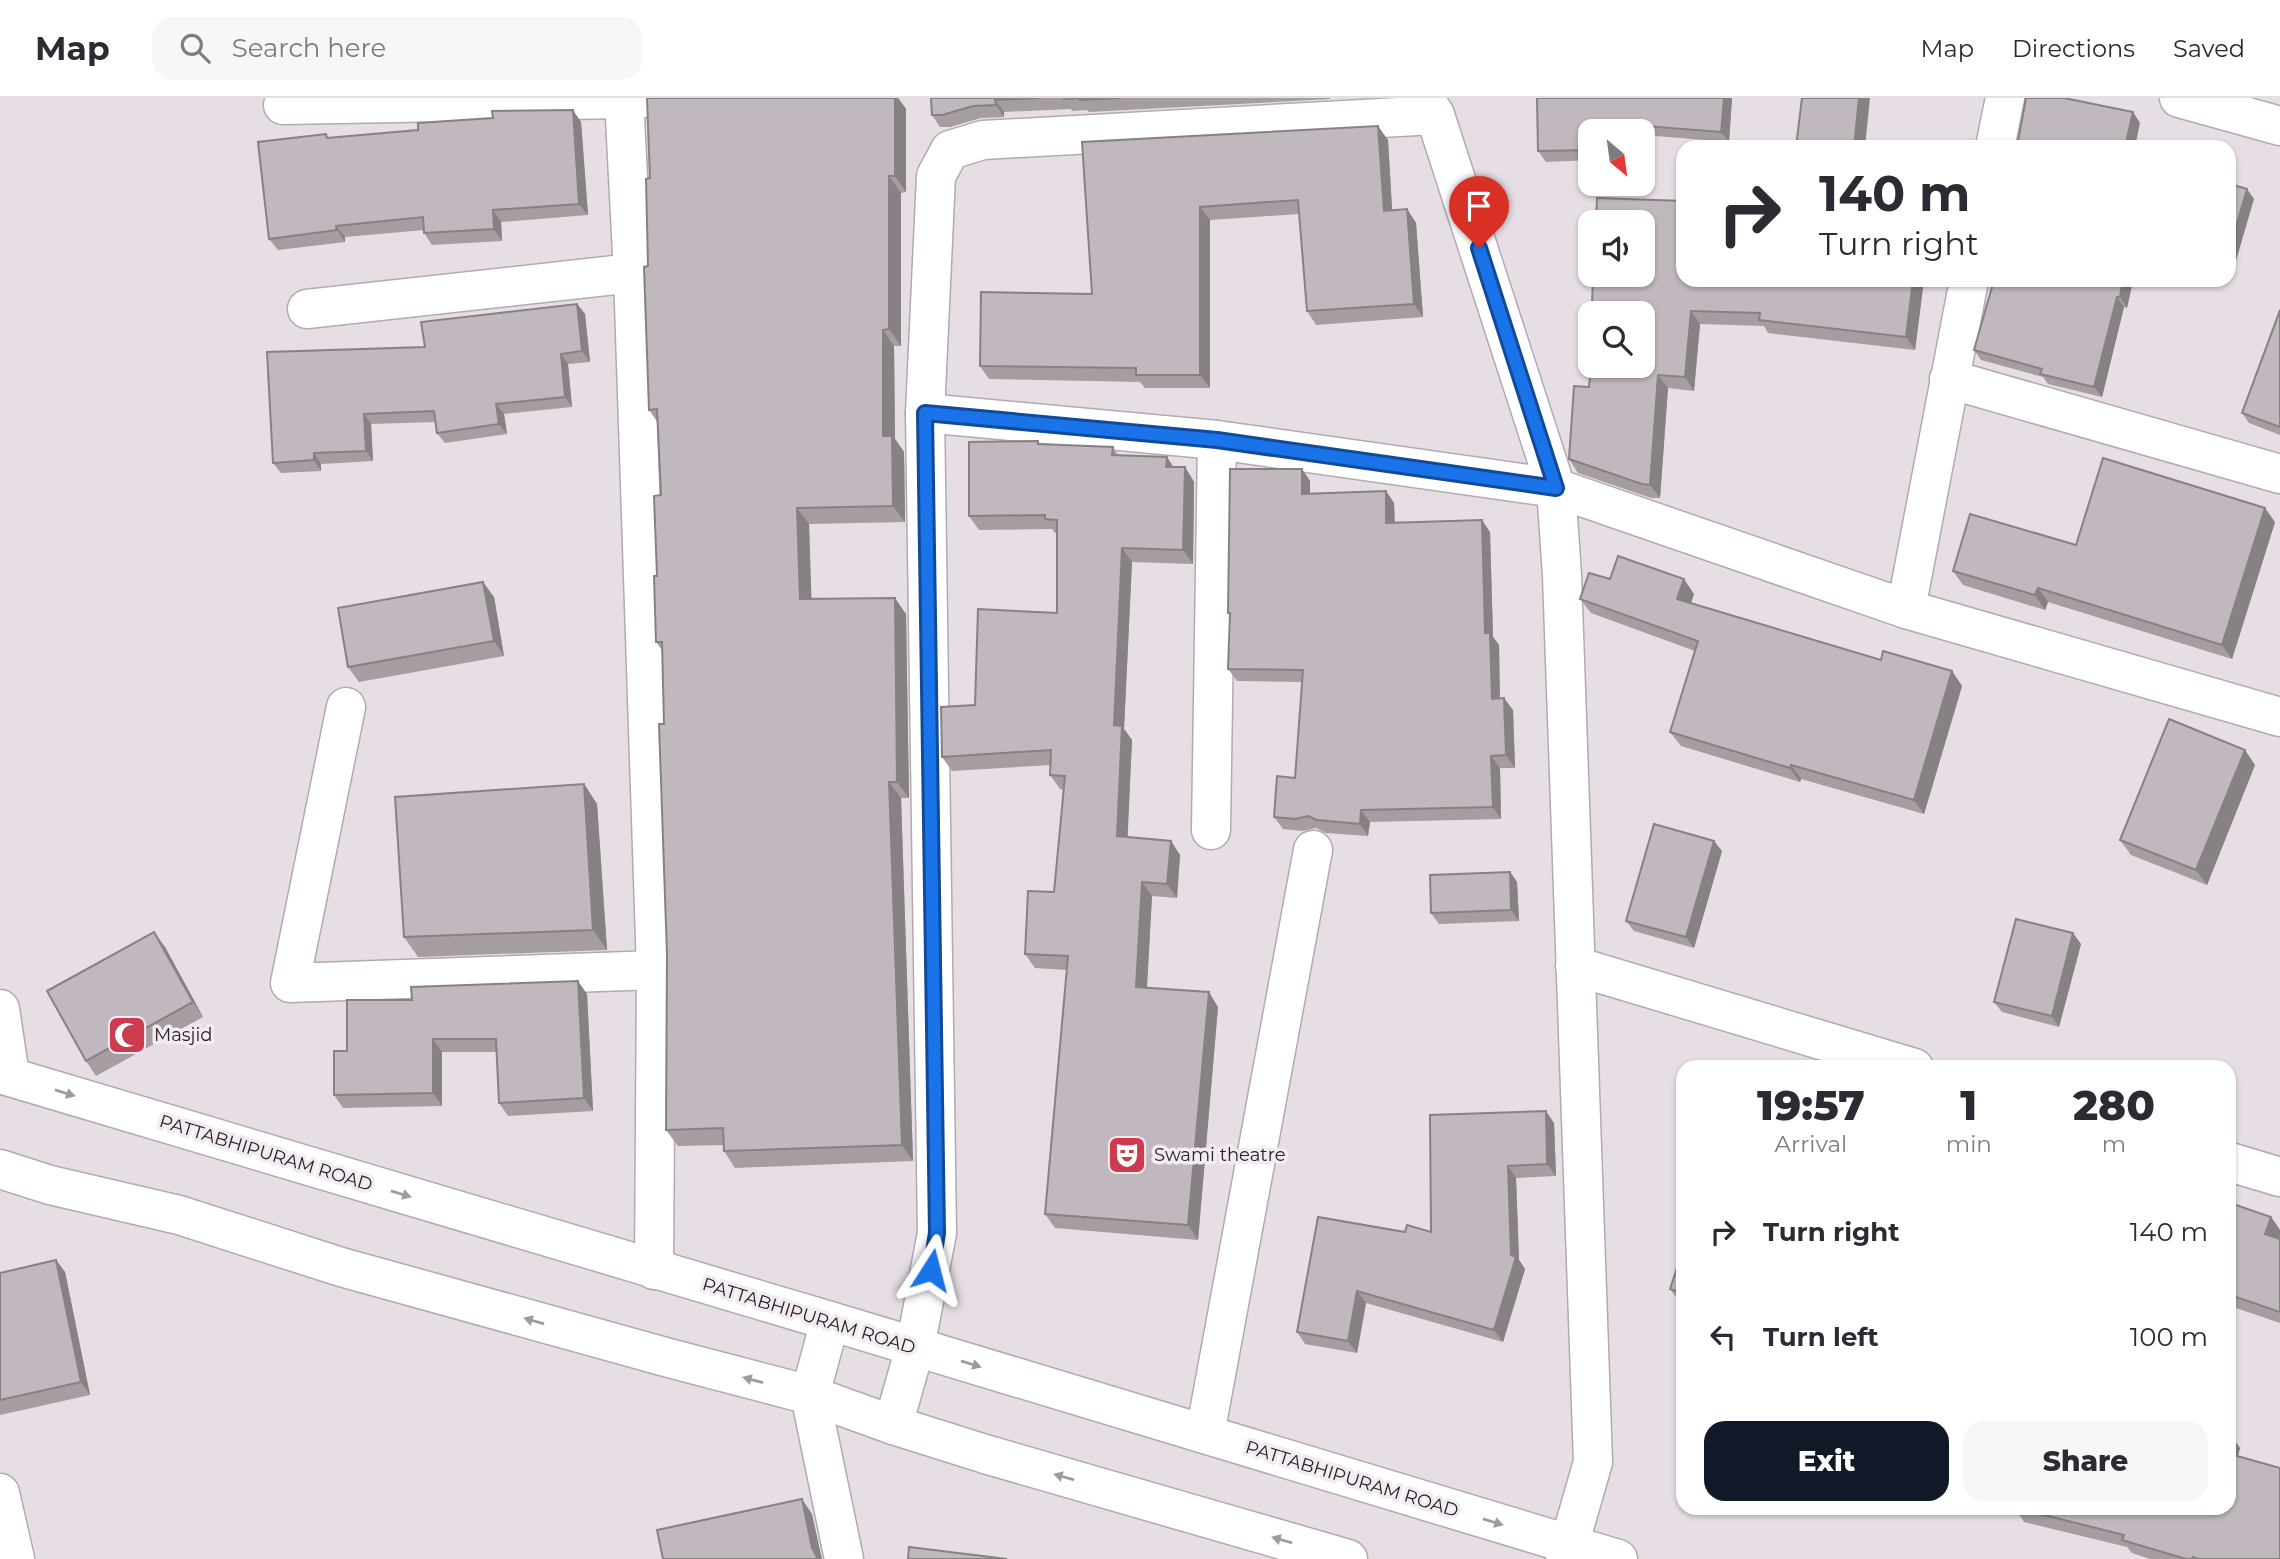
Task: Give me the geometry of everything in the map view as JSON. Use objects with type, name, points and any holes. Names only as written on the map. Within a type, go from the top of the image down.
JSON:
[{"type":"street","points":[[283,105],[645,98]]},
{"type":"street","points":[[1996,140],[2005,98]]},
{"type":"street","points":[[2179,98],[2280,126]]},
{"type":"street","points":[[624,99],[633,273],[656,970],[654,1270]]},
{"type":"street","points":[[893,1425],[915,1348],[937,1233],[925,413],[936,176],[950,150],[983,139],[1430,107],[1556,488],[1562,575],[1593,1462],[1567,1552]]},
{"type":"street","points":[[307,309],[633,273]]},
{"type":"street","points":[[1906,609],[1968,287]]},
{"type":"street","points":[[1949,379],[2280,474]]},
{"type":"street","points":[[925,413],[1217,440],[1556,488],[1906,609],[2280,718]]},
{"type":"street","points":[[1211,830],[1217,440]]},
{"type":"street","points":[[346,707],[290,983],[656,970]]},
{"type":"street","points":[[1205,1434],[1312,850]]},
{"type":"street","points":[[1575,966],[1887,1060]]},
{"type":"street","points":[[0,1009],[5,1075]]},
{"type":"street","name":"PATTABHIPURAM ROAD","points":[[5,1075],[1205,1434],[1567,1552],[1618,1559]]},
{"type":"street","points":[[2236,1163],[2280,1177]]},
{"type":"street","points":[[0,1170],[50,1185],[178,1215],[341,1267],[810,1395],[998,1458],[1348,1559]]},
{"type":"street","points":[[830,1321],[810,1395],[844,1559]]},
{"type":"street","points":[[0,1493],[15,1559]]},
{"type":"building","points":[[648,98],[895,98],[895,176],[889,176],[889,329],[883,330],[883,436],[892,436],[893,506],[797,508],[800,599],[895,598],[897,782],[889,782],[902,1145],[724,1151],[723,1128],[666,1130],[667,954],[659,724],[664,724],[662,642],[656,642],[654,576],[657,576],[654,496],[661,495],[657,409],[649,410],[644,267],[648,266]]},
{"type":"building","points":[[931,98],[1039,98],[995,100],[996,105],[973,106],[942,115],[932,115]]},
{"type":"building","points":[[1080,98],[1120,98],[1080,100]]},
{"type":"building","points":[[1537,98],[1724,98],[1721,132],[1656,127],[1656,119],[1578,119],[1578,150],[1538,151]]},
{"type":"building","points":[[1802,98],[1859,98],[1855,140],[1797,140]]},
{"type":"building","points":[[2026,98],[2064,98],[2133,112],[2127,140],[2018,140]]},
{"type":"building","points":[[573,110],[579,204],[493,210],[494,229],[424,233],[423,217],[336,226],[337,230],[269,239],[258,142],[326,134],[327,138],[418,130],[418,123],[493,118],[492,111]]},
{"type":"building","points":[[1378,126],[1384,211],[1407,209],[1414,304],[1307,311],[1298,200],[1200,207],[1200,375],[1136,375],[1136,368],[980,366],[981,292],[1092,294],[1082,142]]},
{"type":"building","points":[[2236,186],[2247,189],[2236,227]]},
{"type":"building","points":[[1597,198],[1676,201],[1676,287],[1912,287],[1906,337],[1759,320],[1760,313],[1691,311],[1685,377],[1658,375],[1650,485],[1569,459],[1574,386],[1589,387],[1590,378],[1655,378],[1655,301],[1592,301],[1593,287],[1655,287],[1655,210],[1596,210]]},
{"type":"building","points":[[1992,287],[2122,287],[2094,387],[2040,374],[2042,369],[1974,350]]},
{"type":"building","points":[[577,304],[582,351],[561,354],[565,397],[496,404],[499,424],[437,433],[434,411],[364,414],[366,451],[314,453],[314,460],[273,463],[267,352],[425,347],[421,322]]},
{"type":"building","points":[[2280,310],[2280,427],[2242,413]]},
{"type":"building","points":[[1038,441],[1038,444],[1113,447],[1112,455],[1167,457],[1166,467],[1185,467],[1183,550],[1122,548],[1114,725],[1122,726],[1117,836],[1171,841],[1167,884],[1142,882],[1136,987],[1209,992],[1188,1225],[1045,1214],[1068,956],[1025,954],[1028,891],[1054,892],[1065,776],[1050,775],[1051,750],[942,757],[941,707],[975,705],[978,609],[1057,613],[1057,520],[1045,519],[1045,515],[969,516],[969,442]]},
{"type":"building","points":[[2103,458],[2265,508],[2222,645],[2038,588],[2035,595],[1953,571],[1970,514],[2076,545]]},
{"type":"building","points":[[1230,469],[1302,469],[1302,494],[1386,491],[1386,523],[1482,520],[1485,633],[1490,633],[1492,699],[1504,698],[1506,755],[1491,756],[1493,807],[1361,810],[1360,824],[1317,820],[1308,816],[1295,819],[1274,817],[1277,776],[1295,778],[1303,670],[1228,669]]},
{"type":"building","points":[[1618,556],[1684,579],[1677,599],[1881,660],[1883,651],[1952,671],[1914,800],[1791,765],[1790,768],[1670,732],[1698,641],[1580,599],[1589,573],[1610,579]]},
{"type":"building","points":[[483,582],[494,641],[348,667],[338,608]]},
{"type":"building","points":[[2169,719],[2245,750],[2196,870],[2120,840]]},
{"type":"building","points":[[584,784],[593,930],[404,937],[395,797]]},
{"type":"building","points":[[1654,824],[1714,841],[1686,937],[1626,921]]},
{"type":"building","points":[[1510,872],[1511,910],[1431,913],[1430,875]]},
{"type":"building","points":[[2016,919],[2073,933],[2052,1016],[1994,1002]]},
{"type":"building","points":[[154,932],[193,1002],[86,1061],[47,991]]},
{"type":"building","points":[[578,981],[584,1098],[499,1103],[496,1039],[433,1039],[433,1093],[334,1095],[334,1051],[347,1051],[347,1000],[412,1000],[411,987]]},
{"type":"building","points":[[1546,1111],[1547,1164],[1508,1166],[1511,1255],[1516,1257],[1494,1330],[1357,1291],[1348,1341],[1297,1332],[1318,1217],[1405,1232],[1407,1225],[1431,1232],[1430,1115]]},
{"type":"building","points":[[2236,1205],[2271,1217],[2265,1234],[2280,1239],[2280,1312],[2236,1297]]},
{"type":"building","points":[[56,1260],[81,1382],[0,1400],[0,1273]]},
{"type":"building","points":[[1676,1271],[1676,1291],[1670,1289]]},
{"type":"building","points":[[2236,1456],[2280,1468],[2280,1559],[2186,1559],[2122,1540],[2124,1535],[2044,1515],[2236,1515]]},
{"type":"building","points":[[802,1499],[812,1548],[818,1559],[663,1559],[657,1530]]},
{"type":"building","points":[[909,1547],[1007,1559],[908,1559]]},
{"type":"place","name":"Masjid","points":[[127,1035]]},
{"type":"place","name":"Swami theatre","points":[[1127,1155]]},
{"type":"route","points":[[931,1270],[937,1233],[925,413],[1217,440],[1556,488],[1479,248]]}]
